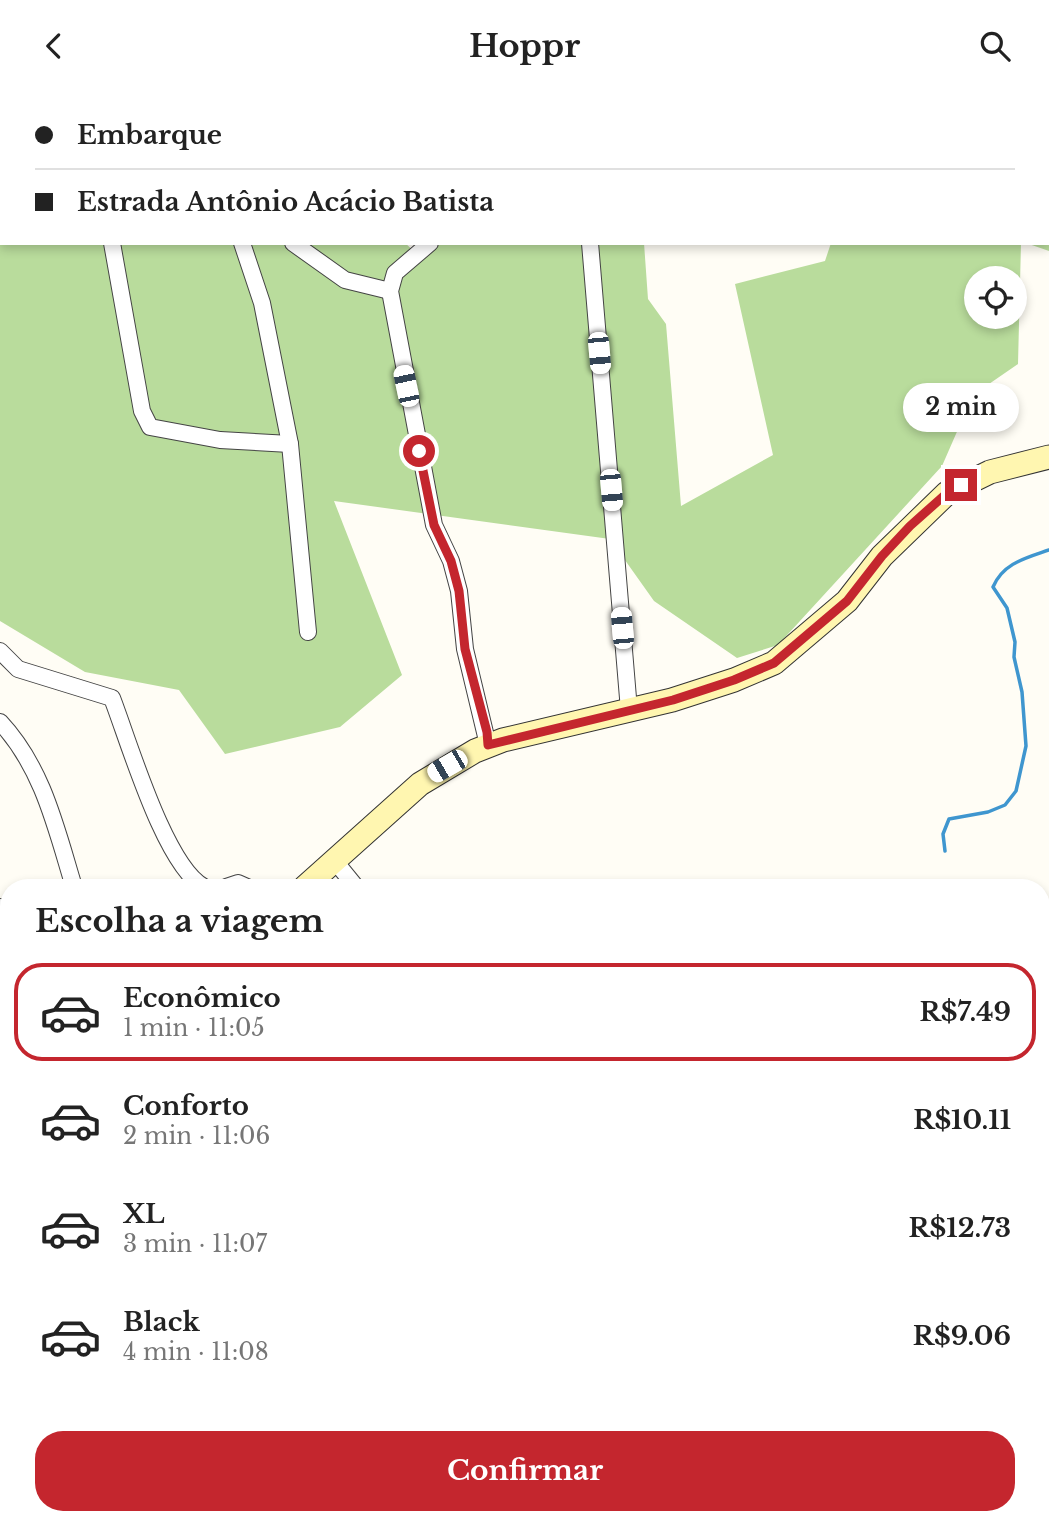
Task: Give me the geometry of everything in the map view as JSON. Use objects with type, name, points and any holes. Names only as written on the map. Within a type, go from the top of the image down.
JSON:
[{"type":"street","points":[[112,245],[142,411],[150,427],[220,440],[290,444]]},
{"type":"street","points":[[243,245],[262,303],[290,444],[308,632]]},
{"type":"street","points":[[296,245],[345,279],[390,291]]},
{"type":"street","points":[[428,245],[395,273],[390,291],[434,525],[451,561],[459,591],[465,649],[488,745]]},
{"type":"street","points":[[590,245],[629,710]]},
{"type":"street","points":[[317,879],[334,860],[420,784],[460,758],[488,745],[629,710],[734,680],[774,663],[847,601],[882,556],[947,493],[990,473],[1049,457]]},
{"type":"street","points":[[0,651],[18,669],[112,698],[170,848],[192,879]]},
{"type":"street","points":[[0,722],[20,744],[47,797],[72,879]]},
{"type":"street","points":[[334,860],[349,879]]},
{"type":"green space","points":[[0,245],[407,245],[416,253],[439,245],[644,245],[648,299],[666,324],[681,506],[773,455],[735,284],[825,261],[830,245],[1021,245],[1020,266],[964,266],[964,329],[1019,329],[1018,364],[973,395],[942,466],[778,645],[737,658],[654,601],[610,539],[334,501],[402,675],[340,727],[225,754],[179,690],[85,672],[0,621]]},
{"type":"green space","points":[[1032,245],[1049,245],[1049,251]]},
{"type":"waterway","points":[[945,851],[943,834],[949,819],[988,812],[1005,805],[1016,791],[1026,746],[1022,692],[1007,608],[993,587],[1009,567],[1049,550]]},
{"type":"route","points":[[419,451],[434,525],[451,561],[459,591],[465,649],[488,745],[673,700],[734,680],[774,663],[847,601],[882,556],[910,526],[947,493],[961,485]]}]
